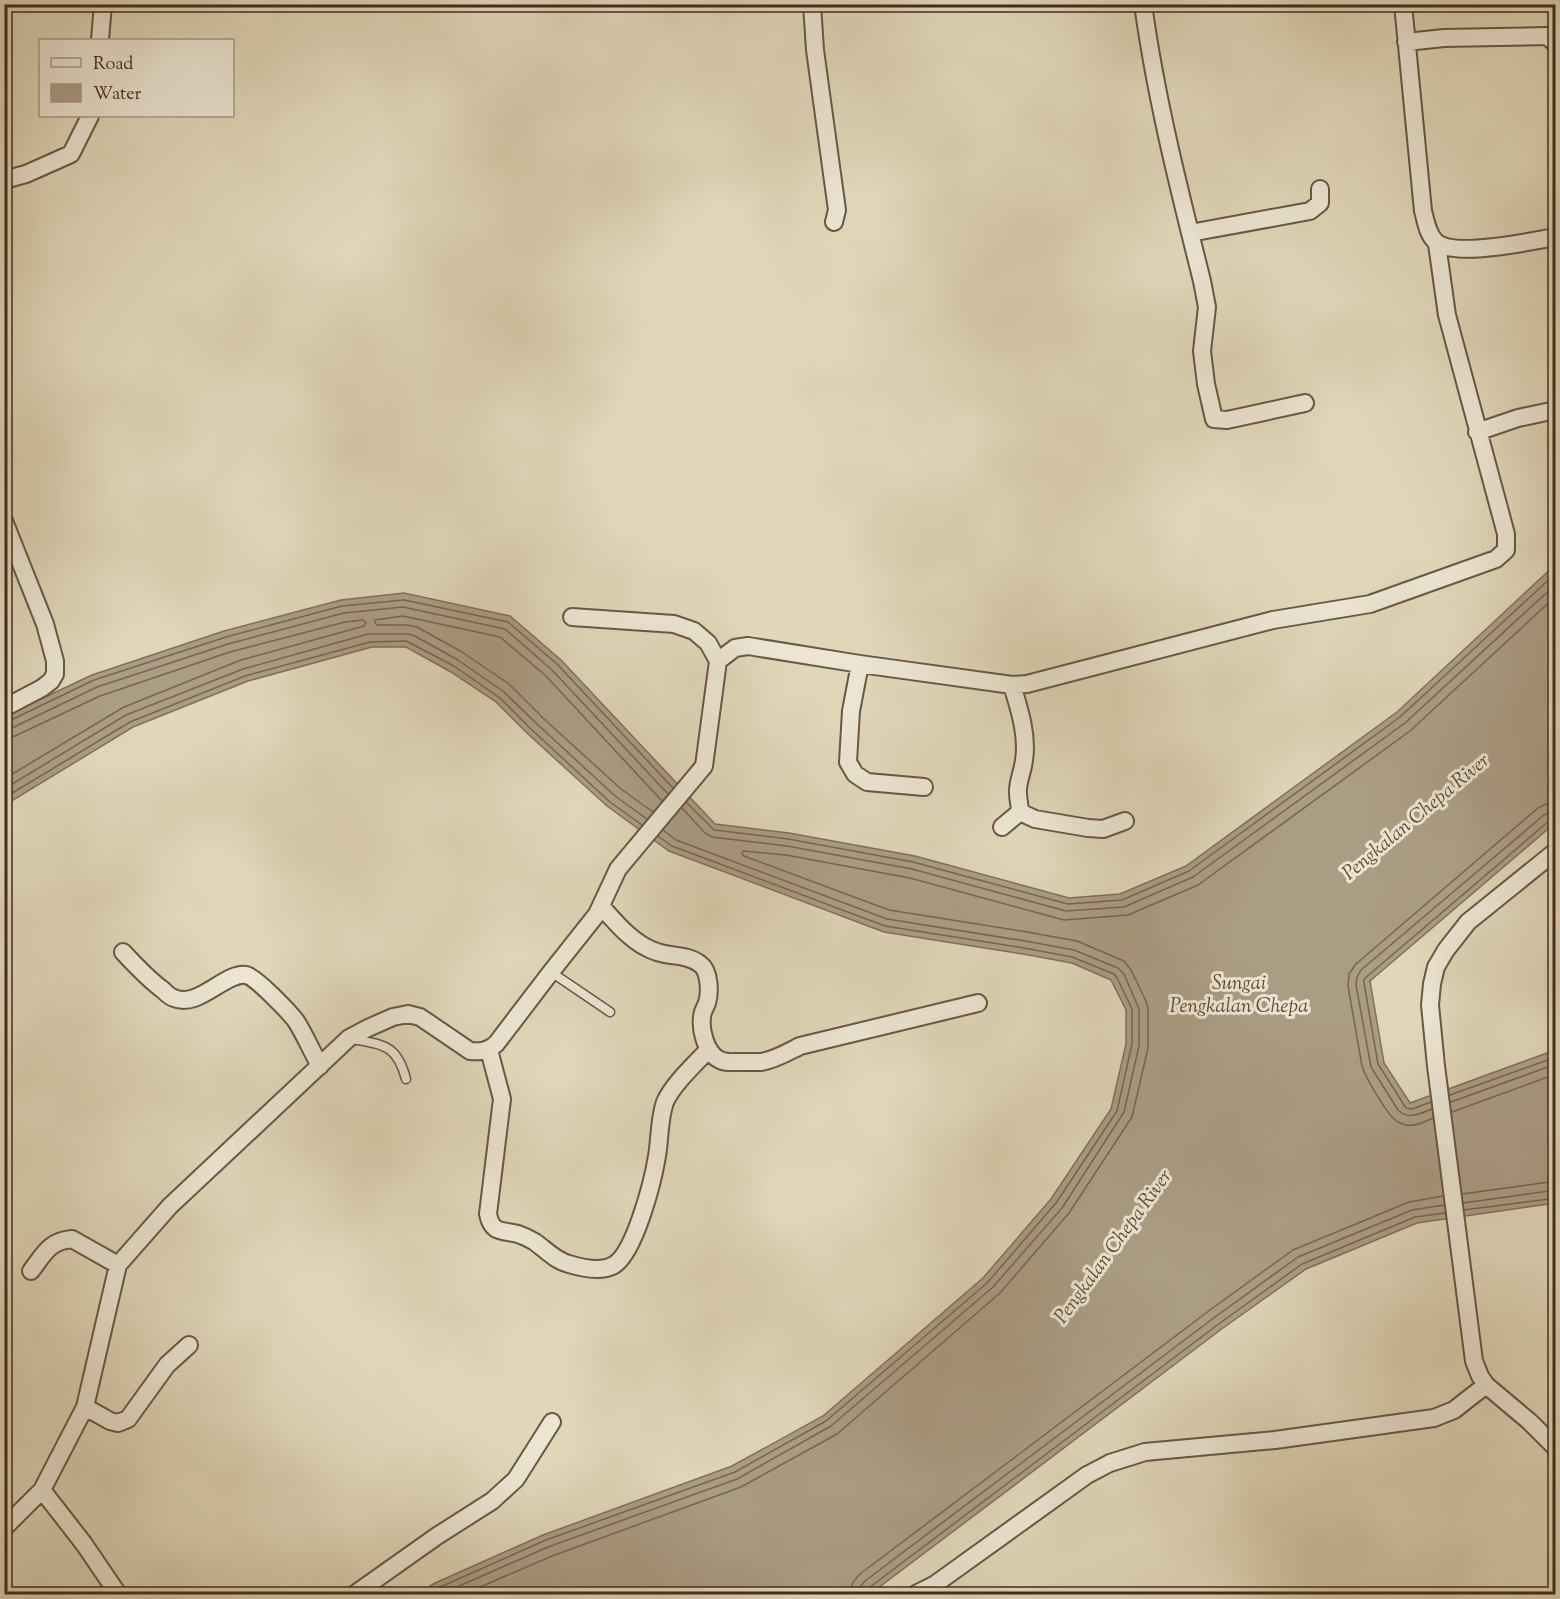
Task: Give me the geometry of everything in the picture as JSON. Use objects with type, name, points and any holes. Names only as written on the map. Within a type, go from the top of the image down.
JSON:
[{"type":"street","points":[[100,39],[103,4]]},
{"type":"street","points":[[812,4],[815,50],[837,210],[834,222]]},
{"type":"street","points":[[1143,4],[1164,128],[1207,307],[1202,351],[1214,419],[1227,420],[1305,403]]},
{"type":"street","points":[[718,661],[735,648],[748,646],[1012,685],[1028,684],[1273,620],[1370,604],[1496,559],[1506,549],[1506,534],[1447,315],[1437,244],[1429,234],[1424,211],[1403,4]]},
{"type":"street","points":[[1406,42],[1444,38],[1547,36],[1556,44]]},
{"type":"street","points":[[4,180],[26,174],[71,153],[89,117]]},
{"type":"street","points":[[1190,233],[1310,211],[1320,203],[1320,189]]},
{"type":"street","points":[[1437,244],[1471,249],[1556,237]]},
{"type":"street","points":[[1477,432],[1518,418],[1556,410]]},
{"type":"street","points":[[4,521],[45,624],[55,661],[55,674],[51,681],[42,688],[4,708]]},
{"type":"street","points":[[4,1528],[42,1490],[86,1407],[118,1265],[170,1206],[349,1038],[368,1028],[393,1017],[408,1014],[420,1017],[470,1051],[489,1050],[597,914],[618,869],[704,766],[718,661],[708,643],[694,631],[674,624],[572,617]]},
{"type":"street","points":[[860,664],[851,711],[848,762],[855,774],[867,782],[924,787]]},
{"type":"street","points":[[1012,685],[1021,713],[1024,739],[1025,758],[1017,793],[1020,812]]},
{"type":"street","points":[[1020,812],[1035,819],[1088,828],[1103,829],[1125,821]]},
{"type":"street","points":[[1002,827],[1020,812]]},
{"type":"street","points":[[1556,852],[1468,922],[1436,967],[1430,1005],[1474,1361],[1486,1385],[1530,1422],[1556,1448]]},
{"type":"street","points":[[601,906],[631,937],[647,948],[659,953],[679,955],[701,964],[706,973],[709,991],[703,1013],[703,1036],[709,1049],[718,1060],[762,1062],[800,1046],[978,1003]]},
{"type":"street","points":[[123,952],[147,978],[174,999],[184,1000],[205,994],[237,976],[246,975],[256,979],[295,1020],[320,1066]]},
{"type":"street","points":[[489,1050],[501,1089],[502,1100],[488,1214],[490,1222],[494,1228],[502,1232],[521,1234],[569,1264],[596,1269],[607,1268],[623,1256],[641,1220],[657,1157],[665,1103],[671,1091],[709,1049]]},
{"type":"street","points":[[31,1271],[50,1246],[72,1239],[118,1265]]},
{"type":"street","points":[[86,1407],[110,1421],[118,1423],[128,1419],[167,1365],[189,1345]]},
{"type":"street","points":[[916,1594],[934,1585],[1087,1475],[1110,1463],[1145,1452],[1275,1440],[1434,1418],[1454,1410],[1486,1385]]},
{"type":"street","points":[[355,1594],[437,1536],[492,1501],[516,1479],[552,1422]]},
{"type":"street","points":[[42,1490],[84,1544],[118,1594]]},
{"type":"lane","points":[[551,972],[610,1012]]},
{"type":"lane","points":[[349,1038],[383,1045],[396,1055],[406,1078]]},
{"type":"water","name":"Sungai Pengkalan Chepa","points":[[1555,565],[1555,823],[1370,981],[1384,1063],[1410,1103],[1555,1050],[1555,1203],[1417,1223],[1306,1269],[1223,1328],[870,1594],[417,1594],[435,1583],[543,1535],[732,1466],[823,1416],[983,1278],[1051,1199],[1111,1109],[1126,1044],[1126,1010],[1111,980],[1072,963],[884,932],[669,851],[607,806],[496,702],[451,672],[406,647],[372,647],[248,681],[133,727],[5,805],[5,716],[92,675],[224,631],[341,600],[404,593],[510,616],[561,660],[715,824],[789,833],[915,856],[1069,898],[1120,894],[1186,866],[1397,712]]},
{"type":"water label","name":"Pengkalan Chepa River","points":[[1415,816]]},
{"type":"water label","name":"Pengkalan Chepa River","points":[[1112,1246]]}]
